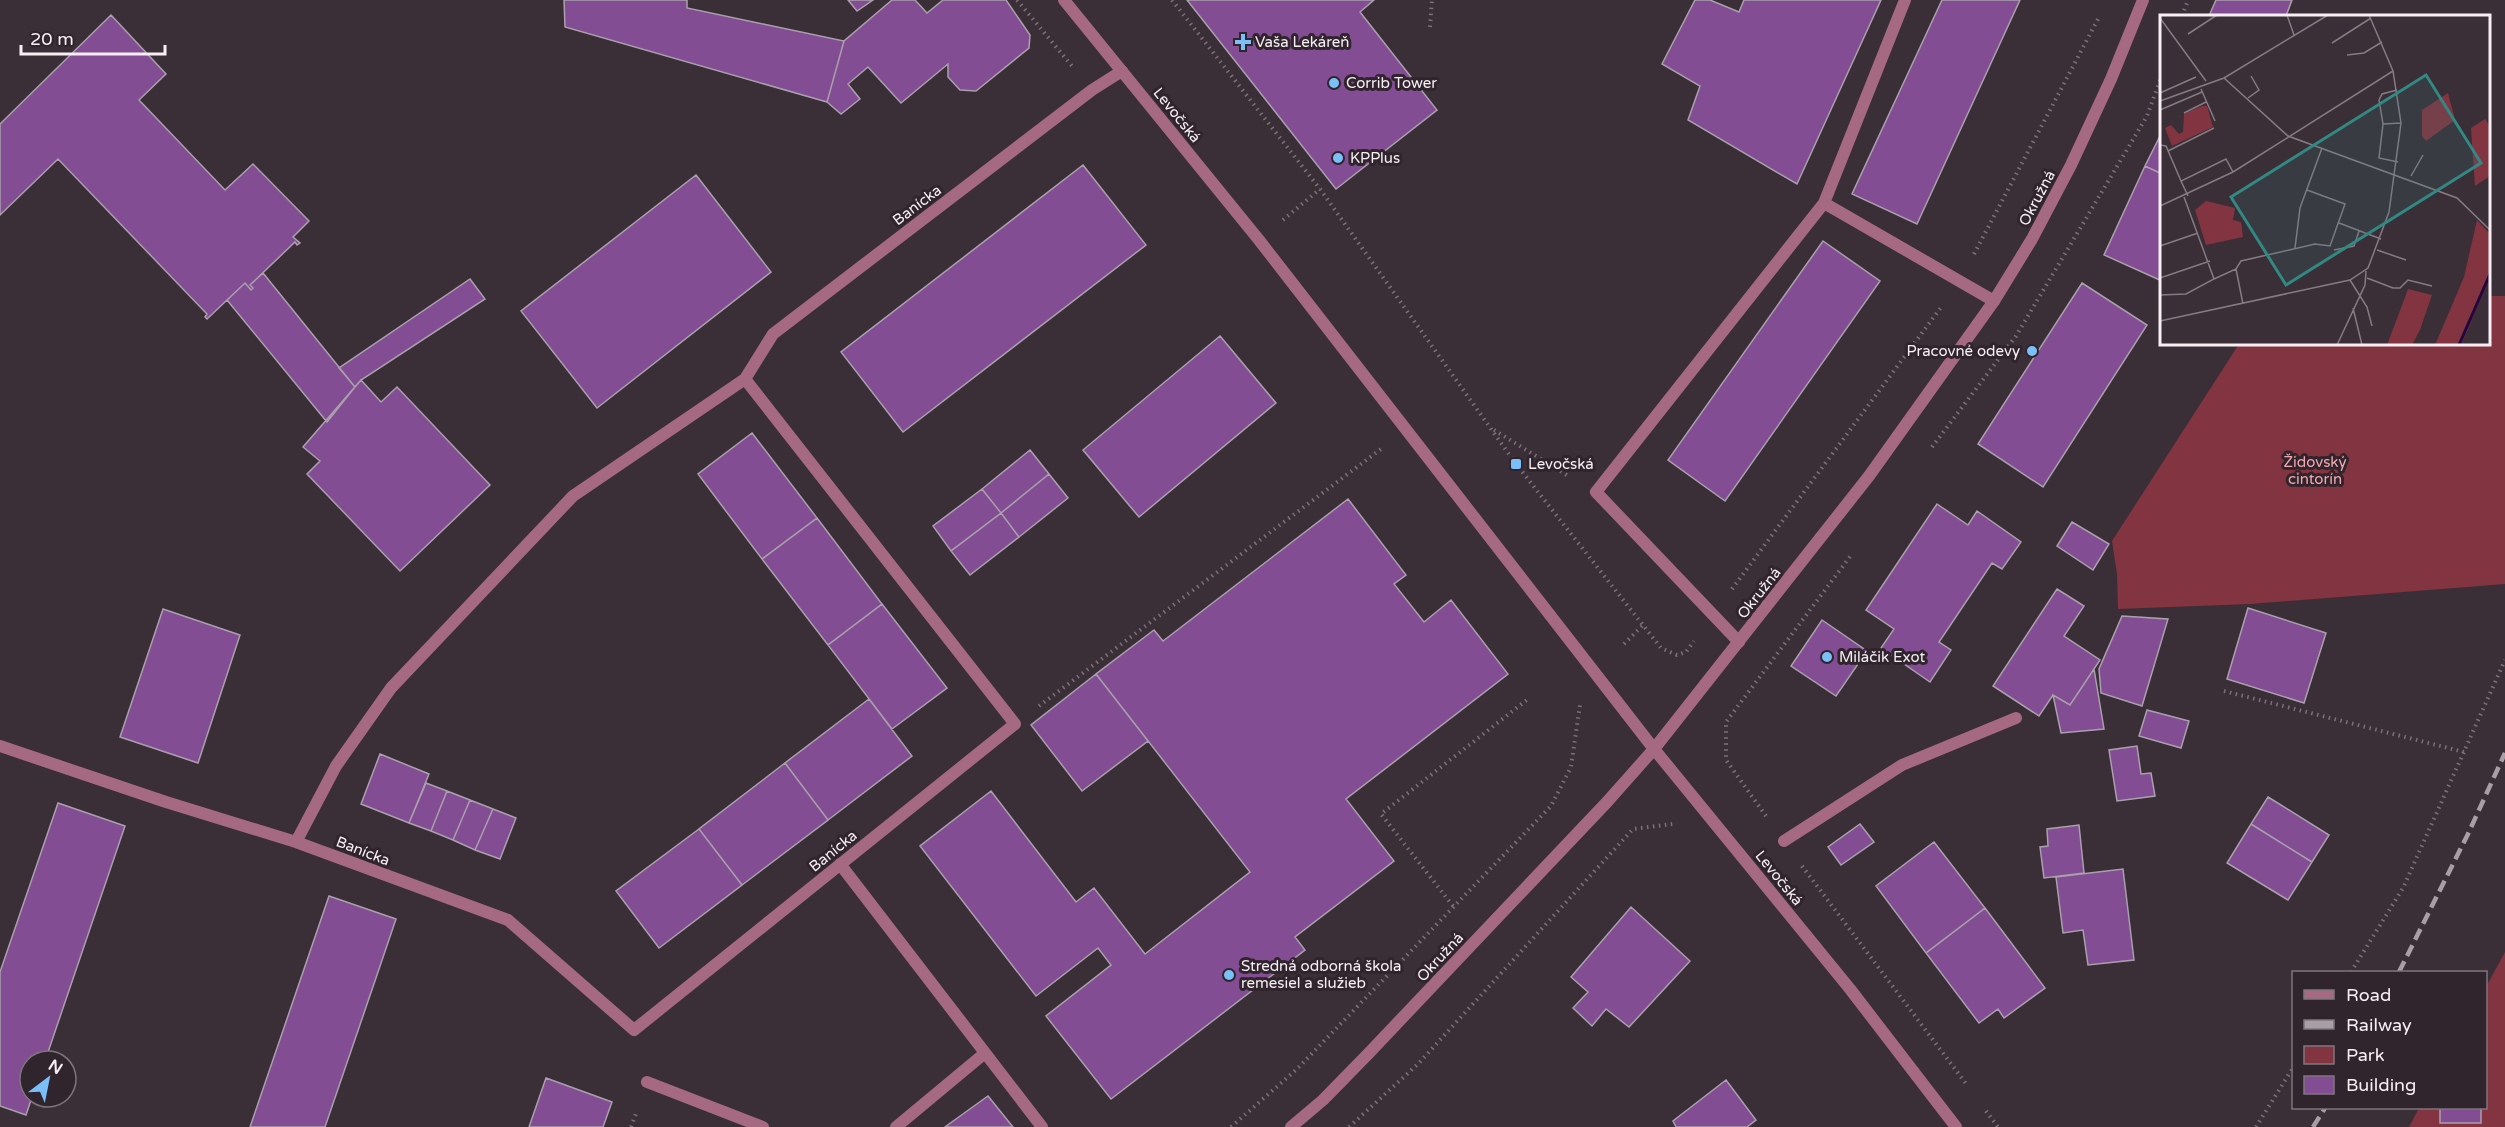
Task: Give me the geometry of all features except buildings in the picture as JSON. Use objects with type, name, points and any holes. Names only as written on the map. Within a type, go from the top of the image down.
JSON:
[{"type":"street","name":"Levočská","points":[[1064,0],[1260,240],[1654,749],[1850,989],[1956,1127]]},
{"type":"street","points":[[1739,642],[1596,492],[1824,202],[1905,0]]},
{"type":"street","name":"Okružná","points":[[1291,1127],[1323,1100],[1399,1022],[1607,802],[1654,749],[1869,476],[1994,301],[2032,238],[2071,165],[2144,0]]},
{"type":"street","name":"Banícka","points":[[297,842],[336,766],[391,688],[573,496],[745,378],[773,334],[1092,90],[1122,71]]},
{"type":"street","points":[[1824,202],[1994,301]]},
{"type":"street","points":[[745,378],[1015,724]]},
{"type":"street","points":[[1784,841],[1902,765],[2016,718]]},
{"type":"street","name":"Banícka","points":[[0,746],[166,802],[297,842],[508,920],[634,1030],[1015,724]]},
{"type":"street","points":[[840,864],[1042,1127]]},
{"type":"street","points":[[896,1127],[985,1053]]},
{"type":"street","points":[[647,1082],[764,1127]]},
{"type":"path","points":[[1017,0],[1092,90]]},
{"type":"path","points":[[1172,0],[1320,189],[1516,464],[1661,648],[1677,654],[1686,652],[1960,281],[2103,10]]},
{"type":"path","points":[[1430,27],[1432,0]]},
{"type":"path","points":[[2182,15],[2188,0]]},
{"type":"path","points":[[1929,451],[2016,336],[2147,116],[2160,80]]},
{"type":"path","points":[[1491,428],[1596,492]]},
{"type":"path","points":[[1015,724],[1383,447],[1376,439]]},
{"type":"path","points":[[1857,547],[1726,722],[1726,760],[1784,841],[1973,1092]]},
{"type":"path","points":[[1624,644],[1643,625]]},
{"type":"path","points":[[2351,971],[2403,888],[2505,660]]},
{"type":"path","points":[[2224,691],[2464,752]]},
{"type":"path","points":[[1231,1127],[1297,1068],[1551,806],[1571,767],[1580,698]]},
{"type":"path","points":[[1454,906],[1381,814],[1528,699]]},
{"type":"path","points":[[1349,1127],[1418,1064],[1634,829],[1678,824]]},
{"type":"path","points":[[2256,1127],[2292,1068]]},
{"type":"path","points":[[1985,1110],[1998,1127]]},
{"type":"green space","name":"Židovský cintorín","points":[[2490,296],[2505,296],[2505,584],[2250,604],[2118,609],[2117,574],[2112,541],[2238,345],[2490,345]]},
{"type":"green space","points":[[2505,952],[2505,1127],[2409,1127],[2418,1109],[2487,1109],[2487,985]]},
{"type":"railway","points":[[2400,971],[2468,834],[2505,753]]},
{"type":"railway","points":[[2313,1127],[2324,1109]]},
{"type":"place","name":"Vaša Lekáreň","points":[[1243,42]]},
{"type":"place","name":"Corrib Tower","points":[[1334,83]]},
{"type":"place","name":"KPPlus","points":[[1338,158]]},
{"type":"place","name":"Pracovné odevy","points":[[2032,351]]},
{"type":"place","name":"Levočská","points":[[1516,464]]},
{"type":"place","name":"Miláčik Exot","points":[[1827,657]]},
{"type":"place","name":"Stredná odborná škola remesiel a služieb","points":[[1229,975]]}]
